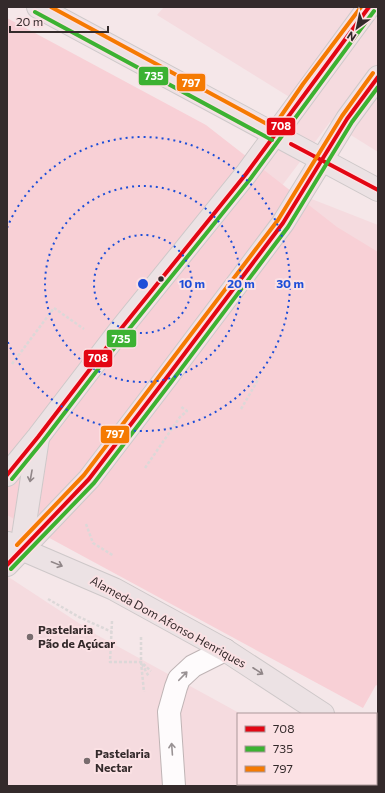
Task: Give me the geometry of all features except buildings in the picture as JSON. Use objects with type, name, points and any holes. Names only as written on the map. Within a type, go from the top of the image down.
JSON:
[{"type":"main road","points":[[38,7],[378,190]]},
{"type":"main road","points":[[7,475],[246,174],[368,7]]},
{"type":"main road","points":[[12,552],[89,479],[283,223],[346,119],[378,77]]},
{"type":"main road","points":[[12,552],[38,437]]},
{"type":"main road","name":"Alameda Dom Afonso Henriques","points":[[12,552],[114,589],[225,650],[321,713]]},
{"type":"street","points":[[174,786],[169,712],[179,679],[193,666],[225,650]]},
{"type":"path","points":[[12,364],[54,308],[108,346]]},
{"type":"path","points":[[241,409],[259,378]]},
{"type":"path","points":[[145,468],[175,425]]},
{"type":"path","points":[[114,589],[110,662],[141,662],[161,678],[179,679]]},
{"type":"path","points":[[48,599],[79,617],[112,632]]},
{"type":"shaded area","points":[[164,7],[378,7],[378,152],[330,122],[281,187],[378,225],[378,282],[7,543],[7,483],[299,103],[157,15]]},
{"type":"shaded area","points":[[7,18],[206,125],[337,227],[378,252],[378,686],[376,685],[363,708],[7,515]]},
{"type":"shaded area","points":[[7,576],[97,635],[239,713],[237,713],[237,785],[373,786],[7,786]]},
{"type":"transit line","name":"797","points":[[51,7],[278,130]]},
{"type":"transit line","name":"797","points":[[270,132],[303,84],[361,7]]},
{"type":"transit line","name":"708","points":[[7,475],[120,330],[246,174],[369,7]]},
{"type":"transit line","name":"735","points":[[12,479],[125,334],[251,178],[374,11]]},
{"type":"transit line","name":"735","points":[[35,12],[272,140]]},
{"type":"transit line","name":"797","points":[[17,545],[84,475],[278,220],[342,116],[373,73]]},
{"type":"transit line","name":"708","points":[[7,565],[89,479],[167,377],[283,223],[347,119],[378,77]]},
{"type":"transit line","name":"735","points":[[11,569],[94,483],[172,381],[288,227],[352,122],[378,87]]},
{"type":"transit line","name":"708","points":[[291,144],[378,190]]},
{"type":"place","name":"Pastelaria Pão de Açúcar","points":[[30,637]]},
{"type":"place","name":"Pastelaria Nectar","points":[[87,761]]}]
